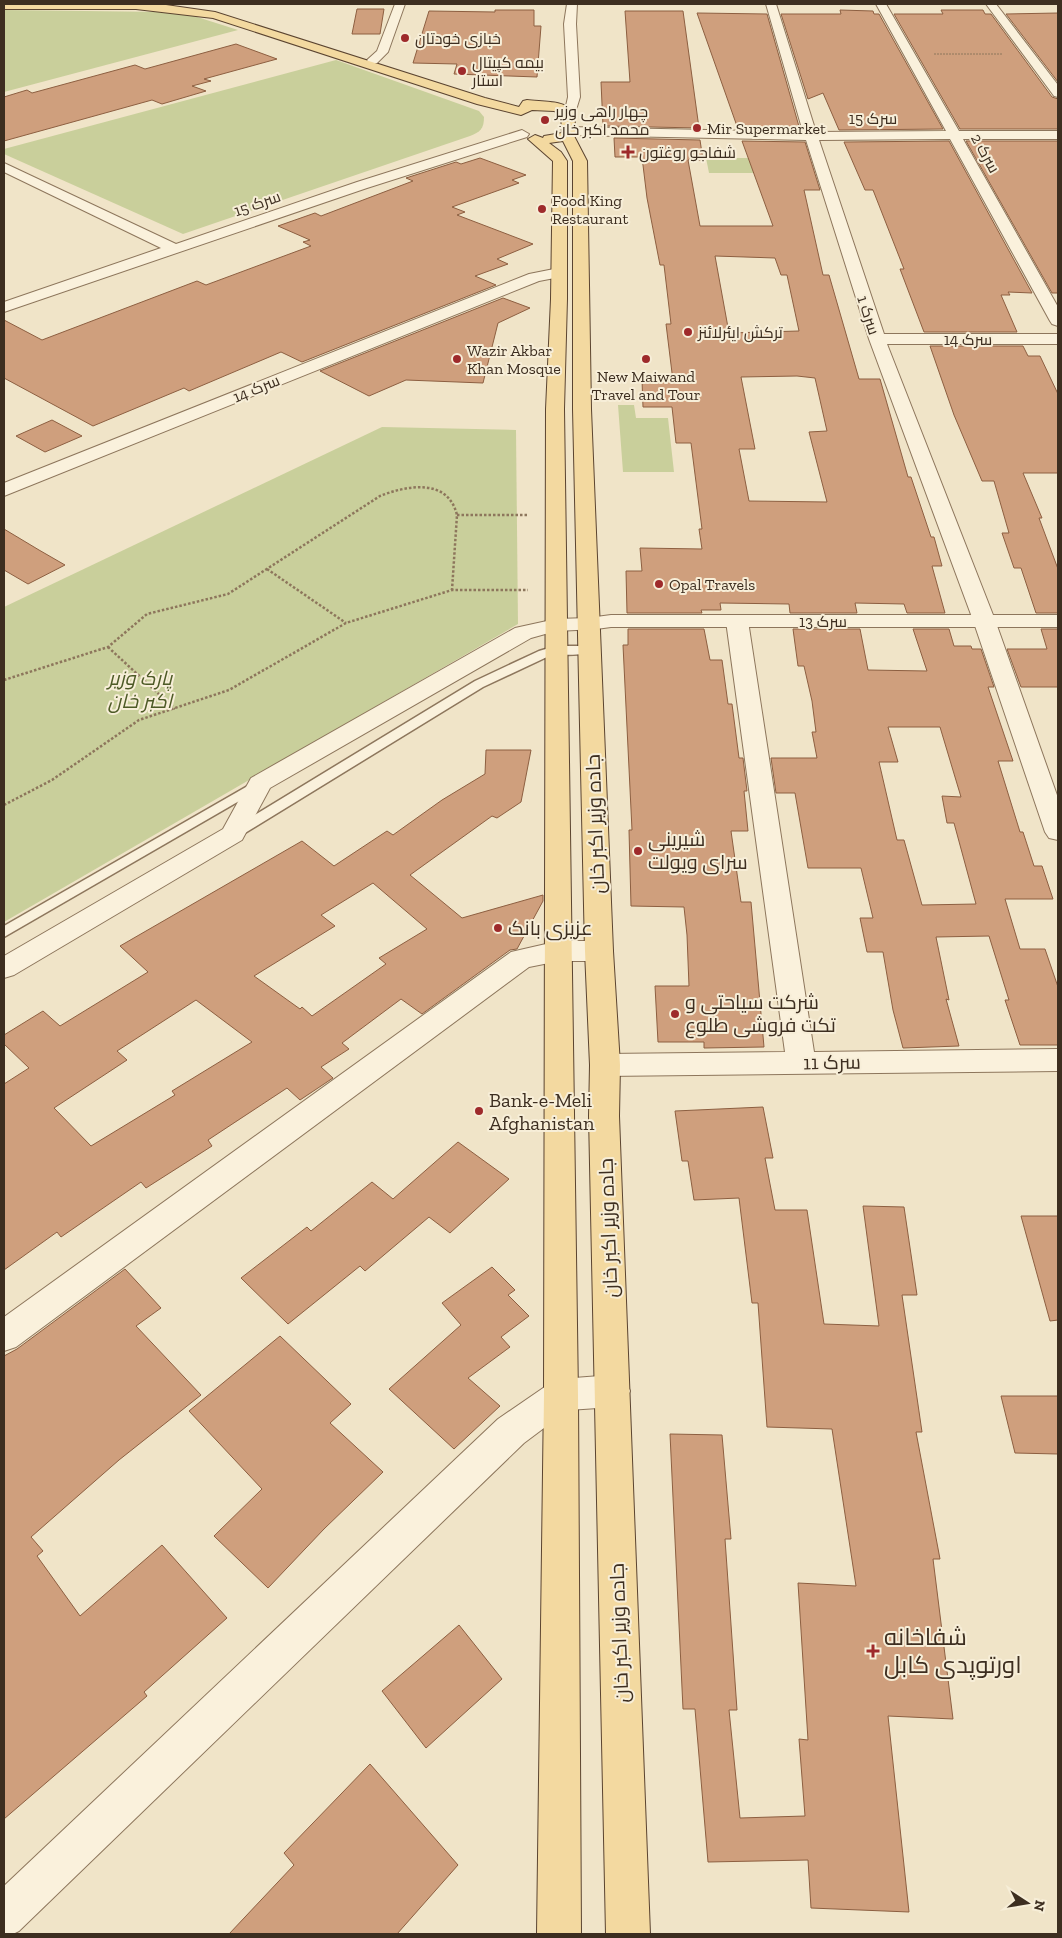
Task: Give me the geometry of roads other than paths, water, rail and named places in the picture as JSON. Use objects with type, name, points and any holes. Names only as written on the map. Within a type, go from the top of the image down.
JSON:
[{"type":"main road","points":[[181,4],[226,11],[480,101],[522,110],[530,106],[561,114]]},
{"type":"main road","points":[[4,6],[118,5],[172,8],[215,15],[368,61],[561,114]]},
{"type":"main road","points":[[522,110],[529,136],[556,155],[560,162],[555,409],[561,1395],[559,1934]]},
{"type":"main road","points":[[529,136],[555,139],[561,114]]},
{"type":"main road","name":"جاده وزیر اکبر خان","points":[[561,114],[580,161],[582,409],[599,951],[605,1065],[628,1934]]},
{"type":"street","points":[[368,61],[382,52],[400,4]]},
{"type":"street","points":[[561,114],[572,107],[574,97],[570,24],[572,4]]},
{"type":"street","name":"سرک 1","points":[[771,4],[811,136],[877,339],[984,620],[1058,832]]},
{"type":"street","name":"سرک 2","points":[[881,4],[1058,321]]},
{"type":"street","points":[[991,4],[1058,94]]},
{"type":"street","name":"سرک 15","points":[[561,114],[811,136],[1058,135]]},
{"type":"street","name":"سرک 15","points":[[4,307],[362,185],[529,136]]},
{"type":"street","points":[[4,167],[175,249]]},
{"type":"street","name":"سرک 14","points":[[4,490],[535,277],[559,285]]},
{"type":"street","name":"سرک 14","points":[[509,287],[538,291],[559,285]]},
{"type":"street","name":"سرک 14","points":[[877,339],[1058,339]]},
{"type":"street","points":[[737,621],[801,1062]]},
{"type":"street","name":"سرک 13","points":[[260,783],[523,633],[556,637],[589,637],[611,622],[1058,621]]},
{"type":"street","points":[[4,968],[233,834],[260,783]]},
{"type":"street","points":[[4,1336],[521,959],[559,951],[599,951]]},
{"type":"street","name":"سرک 11","points":[[605,1065],[1058,1060]]},
{"type":"street","points":[[4,1916],[511,1431],[561,1395],[613,1391]]},
{"type":"street","points":[[4,1927],[8,1934]]},
{"type":"lane","points":[[233,834],[479,684],[543,654],[556,637]]},
{"type":"lane","points":[[4,932],[260,783]]},
{"type":"place","name":"خبازی خودتان","points":[[405,38]]},
{"type":"place","name":"بیمه کپیتال استار","points":[[462,71]]},
{"type":"place","name":"چهار راهی وزیر محمد اکبر خان","points":[[545,120]]},
{"type":"place","name":"Mir Supermarket","points":[[697,128]]},
{"type":"place","name":"شفاجو روغتون","points":[[628,152]]},
{"type":"place","name":"Food King Restaurant","points":[[542,209]]},
{"type":"place","name":"ترکش ایئرلائنز","points":[[688,332]]},
{"type":"place","name":"Wazir Akbar Khan Mosque","points":[[457,359]]},
{"type":"place","name":"New Maiwand Travel and Tour","points":[[646,359]]},
{"type":"place","name":"Opal Travels","points":[[659,584]]},
{"type":"place","name":"شیرینی سرای ویولت","points":[[638,851]]},
{"type":"place","name":"عزیزی بانک","points":[[498,928]]},
{"type":"place","name":"شرکت سیاحتی و تکت فروشی طلوع","points":[[675,1014]]},
{"type":"place","name":"Bank-e-Meli Afghanistan","points":[[479,1111]]},
{"type":"place","name":"شفاخانه اورتوپدی کابل","points":[[873,1651]]},
{"type":"park label","name":"پارک وزیر اکبر خان","points":[[140,690]]}]
